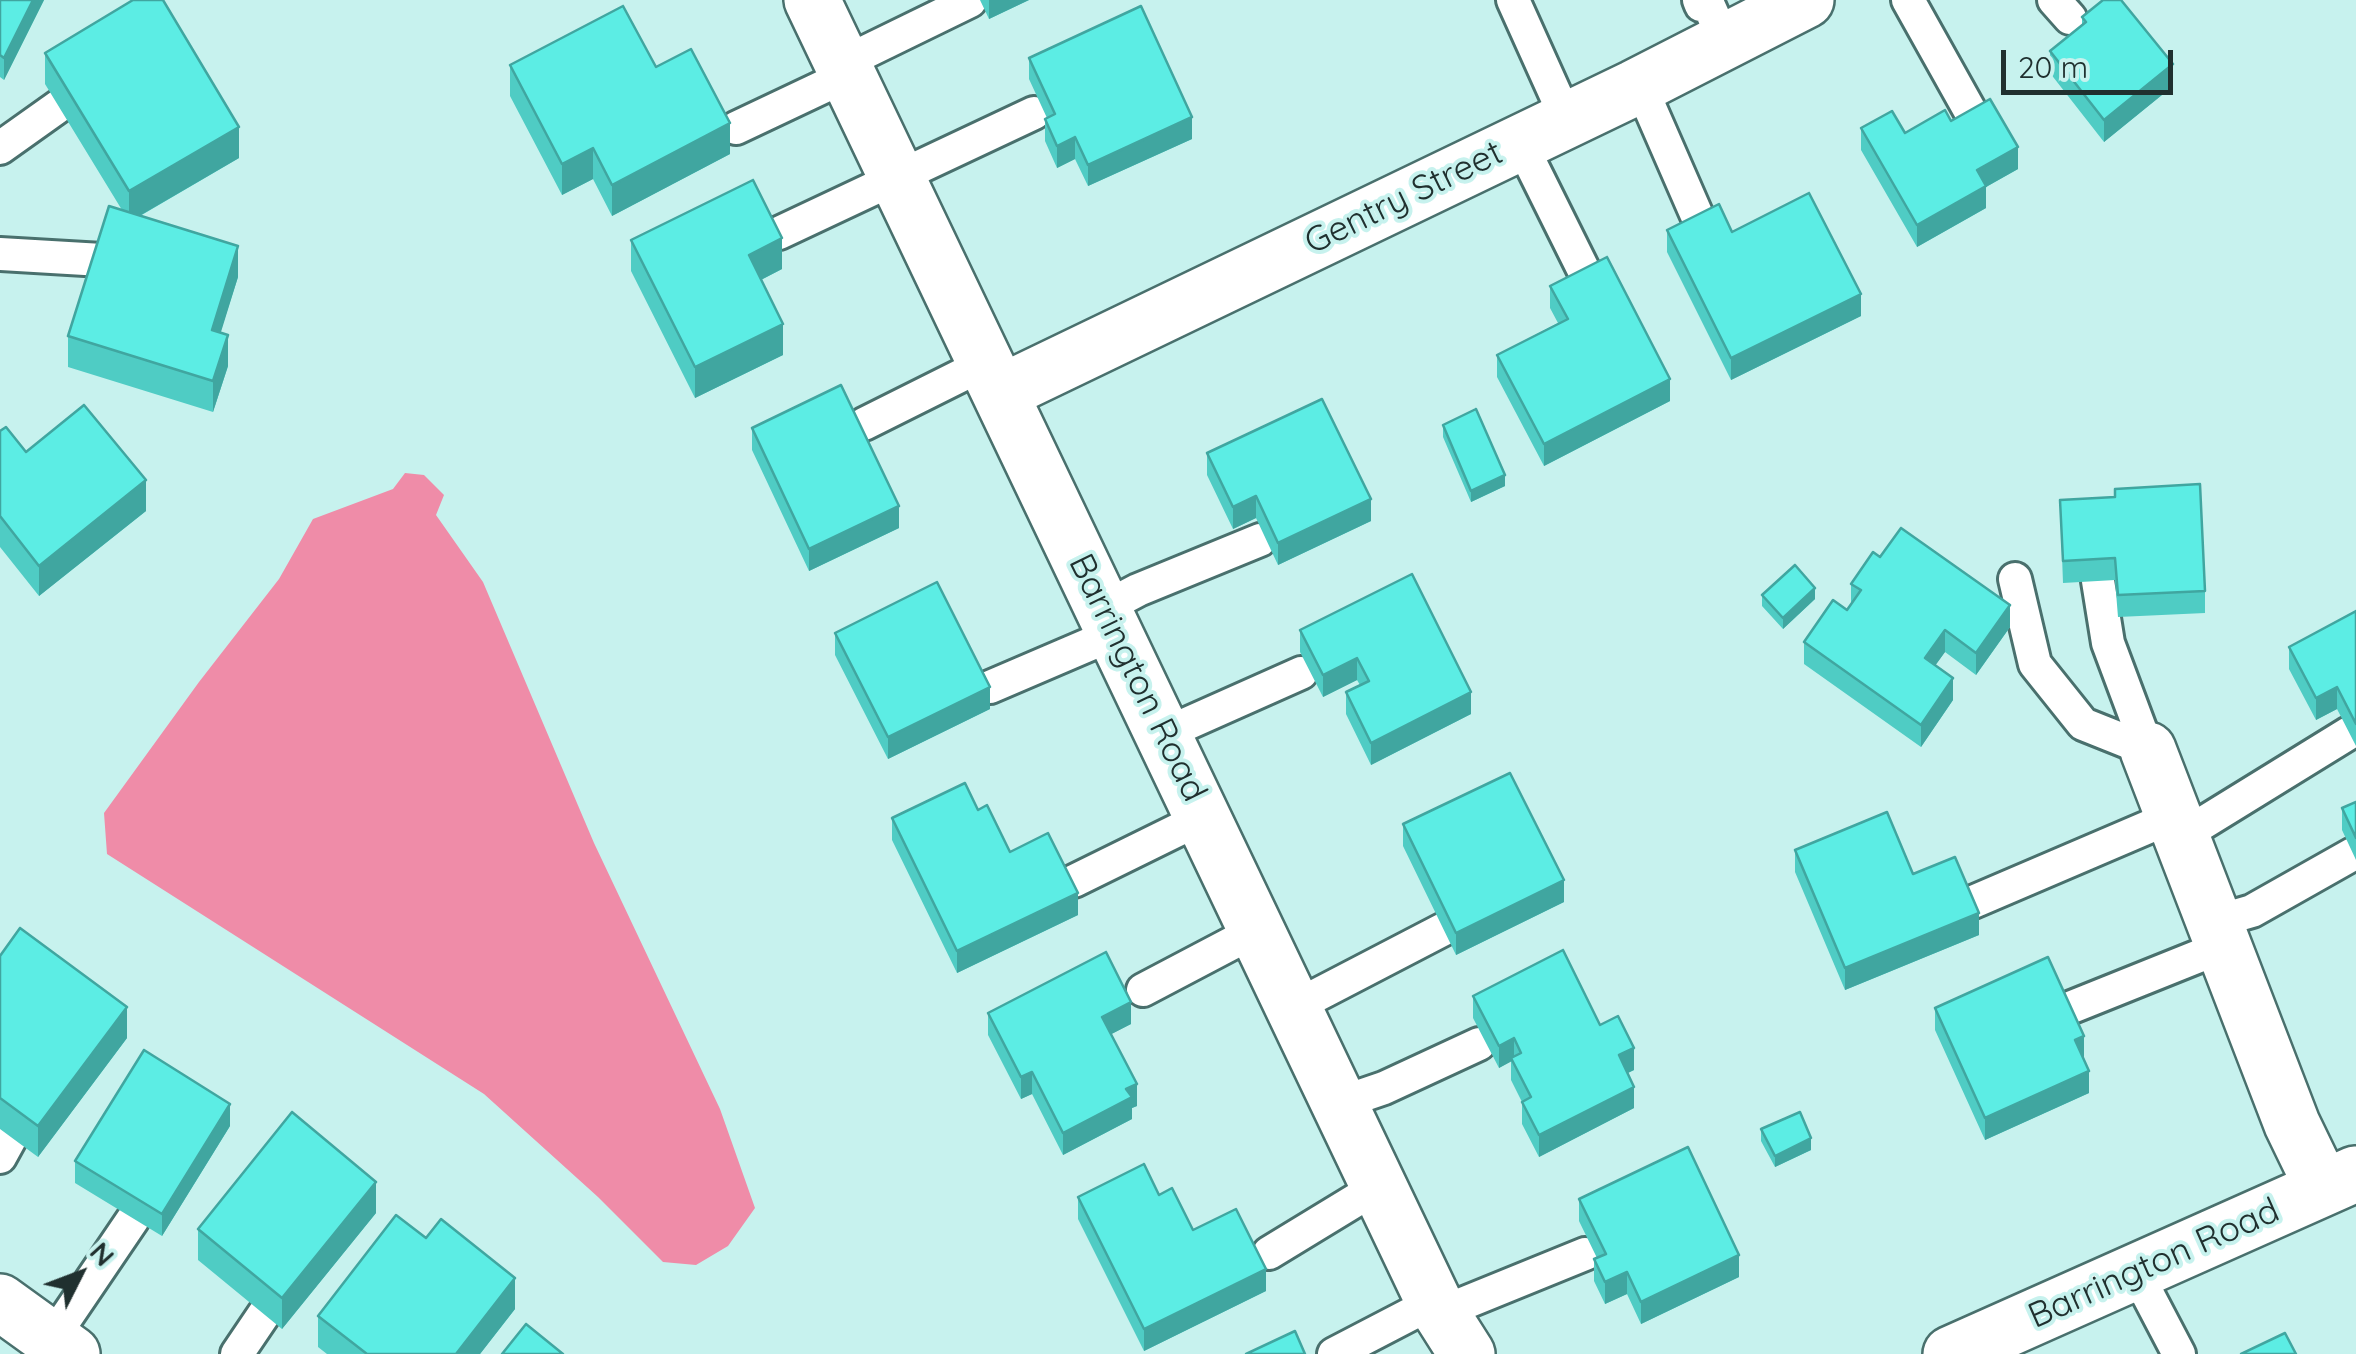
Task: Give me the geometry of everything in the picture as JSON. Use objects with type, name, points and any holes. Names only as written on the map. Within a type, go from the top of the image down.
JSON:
[{"type":"street","name":"Barrington Road","points":[[812,0],[1447,1323]]},
{"type":"street","name":"Gentry Street","points":[[993,378],[1640,85],[1712,21],[1806,0]]},
{"type":"street","points":[[2148,750],[2292,1124],[2340,1181]]},
{"type":"street","name":"Barrington Road","points":[[1951,1354],[2018,1340],[2136,1272],[2340,1181]]},
{"type":"street","points":[[0,1302],[61,1347]]},
{"type":"lane","points":[[1512,0],[1543,131],[1592,287]]},
{"type":"lane","points":[[1908,0],[1979,127]]},
{"type":"lane","points":[[736,128],[970,2]]},
{"type":"lane","points":[[1640,85],[1705,234]]},
{"type":"lane","points":[[0,148],[59,106]]},
{"type":"lane","points":[[779,233],[1034,113]]},
{"type":"lane","points":[[0,254],[102,260]]},
{"type":"lane","points":[[864,424],[993,378]]},
{"type":"lane","points":[[990,688],[1110,620],[1138,590],[1260,540]]},
{"type":"lane","points":[[2016,579],[2034,664]]},
{"type":"lane","points":[[2098,581],[2108,643],[2148,750]]},
{"type":"lane","points":[[1997,644],[2034,664],[2083,724],[2148,750]]},
{"type":"lane","points":[[1164,734],[1300,673]]},
{"type":"lane","points":[[1966,905],[2178,826],[2349,733]]},
{"type":"lane","points":[[1074,882],[1204,817]]},
{"type":"lane","points":[[2062,1011],[2219,934],[2353,854]]},
{"type":"lane","points":[[1294,1007],[1444,928]]},
{"type":"lane","points":[[1143,990],[1257,930]]},
{"type":"lane","points":[[1340,1103],[1384,1088],[1479,1044]]},
{"type":"lane","points":[[1270,1252],[1378,1186]]},
{"type":"lane","points":[[61,1347],[133,1219]]},
{"type":"lane","points":[[1334,1354],[1447,1323],[1585,1254]]},
{"type":"lane","points":[[2136,1272],[2179,1354]]},
{"type":"lane","points":[[236,1354],[264,1314]]},
{"type":"shaded area","points":[[405,473],[424,475],[444,495],[436,515],[483,582],[594,843],[720,1109],[755,1208],[728,1246],[696,1265],[663,1262],[484,1094],[107,854],[104,813],[279,579],[313,519],[393,489]]},
{"type":"building","points":[[0,0],[33,0],[4,58],[0,55]]},
{"type":"building","points":[[133,0],[163,0],[239,127],[129,191],[45,53]]},
{"type":"building","points":[[2103,0],[2121,0],[2173,64],[2104,120],[2050,51],[2086,22],[2082,17]]},
{"type":"building","points":[[623,6],[656,67],[691,49],[730,123],[612,185],[593,148],[562,164],[510,65]]},
{"type":"building","points":[[1141,6],[1192,117],[1088,165],[1075,137],[1057,146],[1045,119],[1055,114],[1029,58]]},
{"type":"building","points":[[1990,99],[2018,147],[1977,170],[1986,186],[1917,225],[1861,128],[1892,111],[1905,133],[1945,110],[1951,121]]},
{"type":"building","points":[[753,180],[782,238],[749,255],[783,324],[695,367],[631,240]]},
{"type":"building","points":[[1809,193],[1861,294],[1731,358],[1667,230],[1719,204],[1732,232]]},
{"type":"building","points":[[109,206],[238,246],[212,330],[228,335],[213,381],[68,336]]},
{"type":"building","points":[[1607,257],[1670,379],[1544,444],[1497,355],[1568,319],[1550,286]]},
{"type":"building","points":[[841,385],[899,506],[809,549],[752,428]]},
{"type":"building","points":[[1322,399],[1371,499],[1278,543],[1256,496],[1233,507],[1207,453]]},
{"type":"building","points":[[84,405],[146,480],[39,566],[0,516],[0,431],[6,427],[26,452]]},
{"type":"building","points":[[1476,409],[1505,475],[1471,491],[1443,425]]},
{"type":"building","points":[[2200,484],[2205,591],[2118,595],[2115,558],[2063,561],[2060,500],[2115,497],[2115,489]]},
{"type":"building","points":[[1901,528],[2010,605],[1976,653],[1945,630],[1925,658],[1953,678],[1921,725],[1804,642],[1833,600],[1847,610],[1861,590],[1851,584],[1873,552],[1880,557]]},
{"type":"building","points":[[1795,565],[1815,588],[1783,618],[1762,595]]},
{"type":"building","points":[[1412,574],[1471,692],[1371,743],[1346,692],[1369,681],[1357,658],[1323,675],[1300,630]]},
{"type":"building","points":[[937,582],[990,687],[888,737],[835,633]]},
{"type":"building","points":[[2356,611],[2356,724],[2337,687],[2316,698],[2289,647]]},
{"type":"building","points":[[1510,773],[1564,880],[1456,933],[1403,824]]},
{"type":"building","points":[[965,783],[978,810],[987,805],[1010,852],[1048,833],[1078,893],[957,951],[892,818]]},
{"type":"building","points":[[2356,802],[2356,838],[2342,808]]},
{"type":"building","points":[[1887,812],[1913,874],[1955,857],[1979,913],[1845,968],[1795,850]]},
{"type":"building","points":[[20,928],[127,1007],[38,1126],[0,1098],[0,956]]},
{"type":"building","points":[[1563,950],[1600,1025],[1618,1016],[1634,1048],[1619,1055],[1634,1087],[1539,1135],[1522,1102],[1531,1097],[1511,1058],[1521,1053],[1514,1038],[1499,1046],[1473,996]]},
{"type":"building","points":[[1106,952],[1131,1002],[1102,1017],[1137,1084],[1126,1089],[1132,1097],[1063,1133],[1032,1072],[1021,1077],[988,1013]]},
{"type":"building","points":[[2048,957],[2084,1036],[2075,1040],[2089,1071],[1985,1118],[1935,1008]]},
{"type":"building","points":[[144,1050],[230,1104],[162,1214],[75,1161]]},
{"type":"building","points":[[292,1112],[376,1182],[282,1298],[198,1229]]},
{"type":"building","points":[[1800,1112],[1811,1138],[1775,1156],[1761,1129]]},
{"type":"building","points":[[1688,1147],[1739,1255],[1641,1302],[1627,1272],[1605,1282],[1594,1259],[1606,1254],[1579,1199]]},
{"type":"building","points":[[1144,1164],[1159,1195],[1172,1188],[1193,1230],[1236,1209],[1266,1269],[1144,1329],[1078,1197]]},
{"type":"building","points":[[396,1215],[426,1238],[441,1219],[515,1278],[456,1354],[367,1354],[318,1316]]},
{"type":"building","points":[[526,1324],[563,1354],[502,1354]]},
{"type":"building","points":[[1295,1331],[1305,1354],[1246,1354]]},
{"type":"building","points":[[2285,1333],[2296,1354],[2241,1354]]}]
